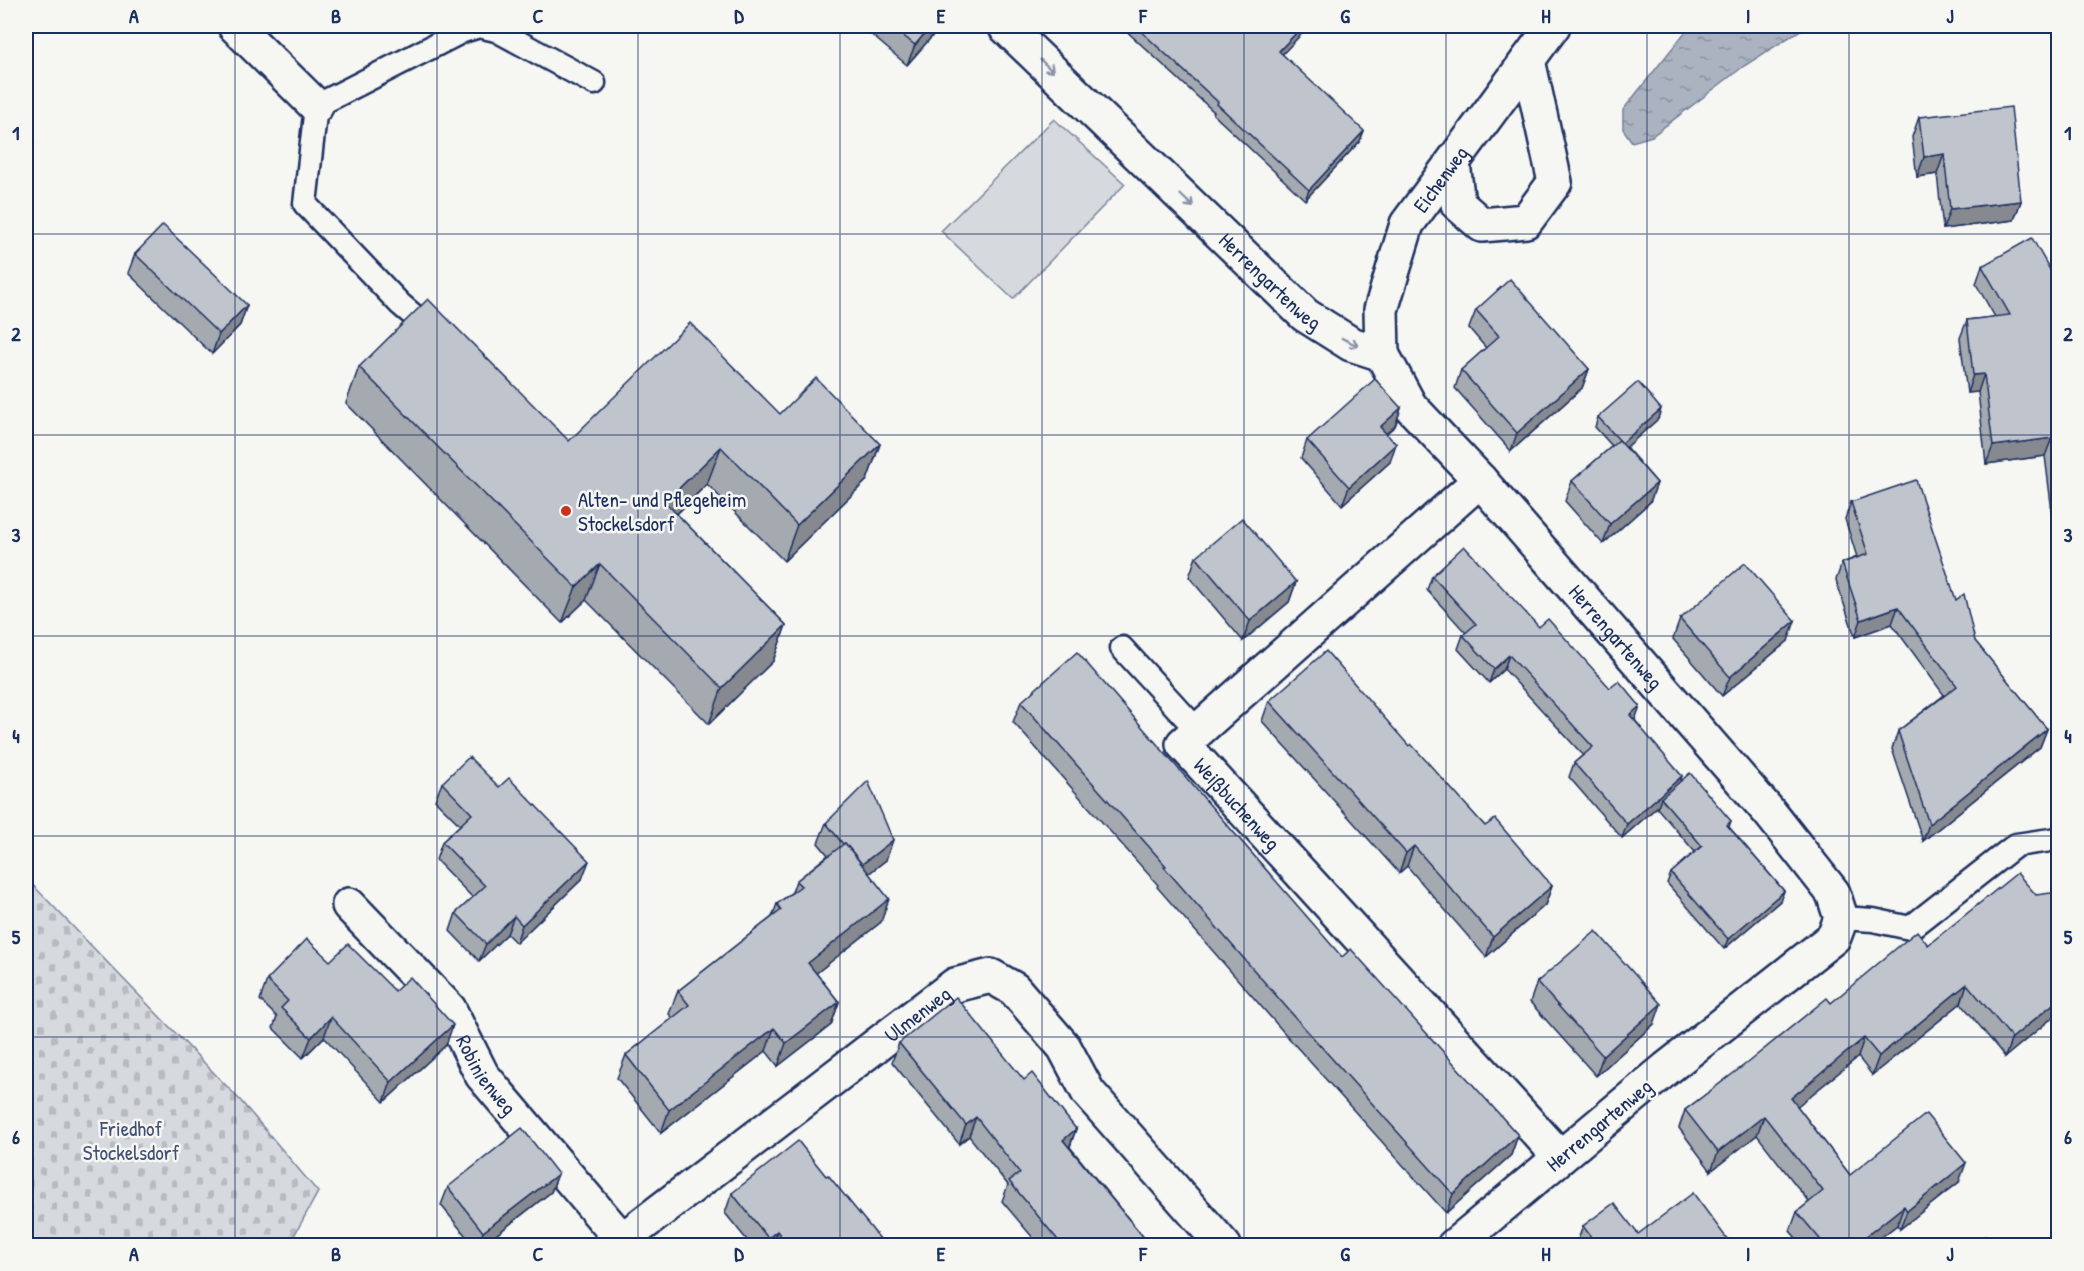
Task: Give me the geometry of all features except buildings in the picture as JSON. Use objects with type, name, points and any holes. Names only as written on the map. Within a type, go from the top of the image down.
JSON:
[{"type":"street","points":[[235,26],[316,106]]},
{"type":"street","name":"Herrengartenweg","points":[[1005,26],[1305,315],[1351,344],[1382,354],[1410,406],[1480,480],[1770,813],[1833,893],[1841,918],[1834,937],[1666,1069],[1454,1245]]},
{"type":"street","name":"Eichenweg","points":[[1382,354],[1381,310],[1407,224],[1554,26]]},
{"type":"street","points":[[1453,163],[1458,204],[1482,225],[1526,220],[1555,182],[1528,60]]},
{"type":"street","name":"Weißbuchenweg","points":[[1480,480],[1182,744],[1560,1157]]},
{"type":"street","name":"Robinienweg","points":[[349,905],[449,1009],[482,1075],[625,1243]]},
{"type":"street","name":"Ulmenweg","points":[[625,1243],[955,985],[991,976],[1014,989],[1036,1014],[1064,1047],[1088,1092],[1224,1245]]},
{"type":"lane","points":[[452,349],[400,304],[306,204],[316,106],[463,31],[479,26],[496,30],[594,83]]},
{"type":"lane","points":[[1122,648],[1198,731]]},
{"type":"lane","points":[[1841,918],[1873,920],[1910,928],[2016,845],[2058,839]]},
{"type":"green space","points":[[1054,119],[1125,184],[1013,299],[941,231]]},
{"type":"green space","name":"Friedhof Stockelsdorf","points":[[26,878],[240,1100],[318,1192],[289,1245],[26,1245]]},
{"type":"water","points":[[1690,26],[1807,26],[1744,66],[1652,136],[1632,142],[1623,129],[1623,110]]},
{"type":"place","name":"Alten- und Pflegeheim Stockelsdorf","points":[[566,511]]}]
